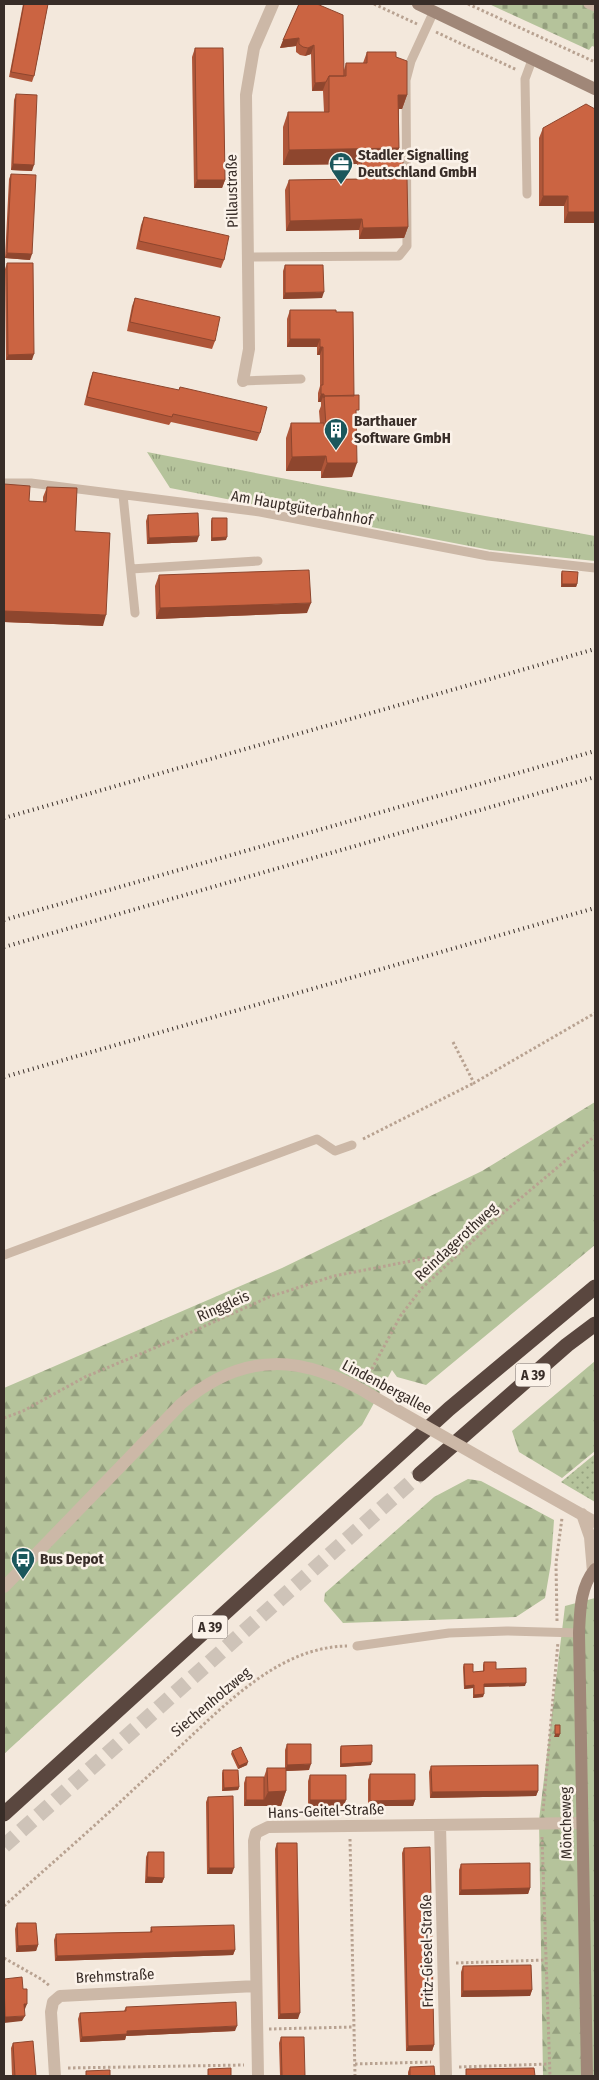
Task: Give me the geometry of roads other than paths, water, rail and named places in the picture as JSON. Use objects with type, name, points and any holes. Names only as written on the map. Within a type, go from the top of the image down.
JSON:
[{"type":"highway","name":"A 39","points":[[4,1814],[442,1415],[595,1287]]},
{"type":"highway","name":"A 39","points":[[420,1474],[567,1345],[595,1324]]},
{"type":"main road","points":[[418,4],[595,89]]},
{"type":"main road","name":"Möncheweg","points":[[587,2076],[579,1633],[582,1595],[594,1570]]},
{"type":"street","name":"Pillaustraße","points":[[243,381],[249,349],[246,95],[254,48],[273,4]]},
{"type":"street","name":"Lindenbergallee","points":[[4,1587],[181,1404],[212,1381],[245,1367],[280,1363],[321,1371],[362,1389],[595,1522]]},
{"type":"street","points":[[582,1514],[590,1537],[594,1570]]},
{"type":"street","name":"Hans-Geitel-Straße","points":[[258,2071],[254,1841],[256,1833],[268,1827],[582,1823]]},
{"type":"street","name":"Fritz-Giesel-Straße","points":[[440,1825],[446,2068]]},
{"type":"street","name":"Brehmstraße","points":[[55,2072],[51,2012],[53,2002],[60,1996],[256,1986]]},
{"type":"lane","points":[[588,4],[595,8]]},
{"type":"lane","points":[[249,257],[399,256],[407,246],[406,80],[411,61],[434,11]]},
{"type":"lane","points":[[527,194],[525,79],[532,60]]},
{"type":"lane","points":[[243,381],[300,379]]},
{"type":"lane","name":"Am Hauptgüterbahnhof","points":[[4,483],[31,483],[260,512],[488,556],[595,568]]},
{"type":"lane","points":[[123,494],[135,613]]},
{"type":"lane","points":[[131,569],[258,561]]},
{"type":"lane","points":[[4,1255],[317,1139],[335,1151],[352,1145]]},
{"type":"lane","points":[[357,1646],[449,1633],[507,1631],[579,1633]]},
{"type":"tunnel","points":[[4,1846],[420,1474]]},
{"type":"railway","points":[[4,818],[595,649]]},
{"type":"railway","points":[[4,920],[595,751]]},
{"type":"railway","points":[[4,947],[595,777]]},
{"type":"railway","points":[[4,1077],[595,908]]},
{"type":"place","name":"Stadler Signalling Deutschland GmbH","points":[[341,185]]},
{"type":"place","name":"Barthauer Software GmbH","points":[[336,451]]},
{"type":"place","name":"Bus Depot","points":[[23,1580]]}]
